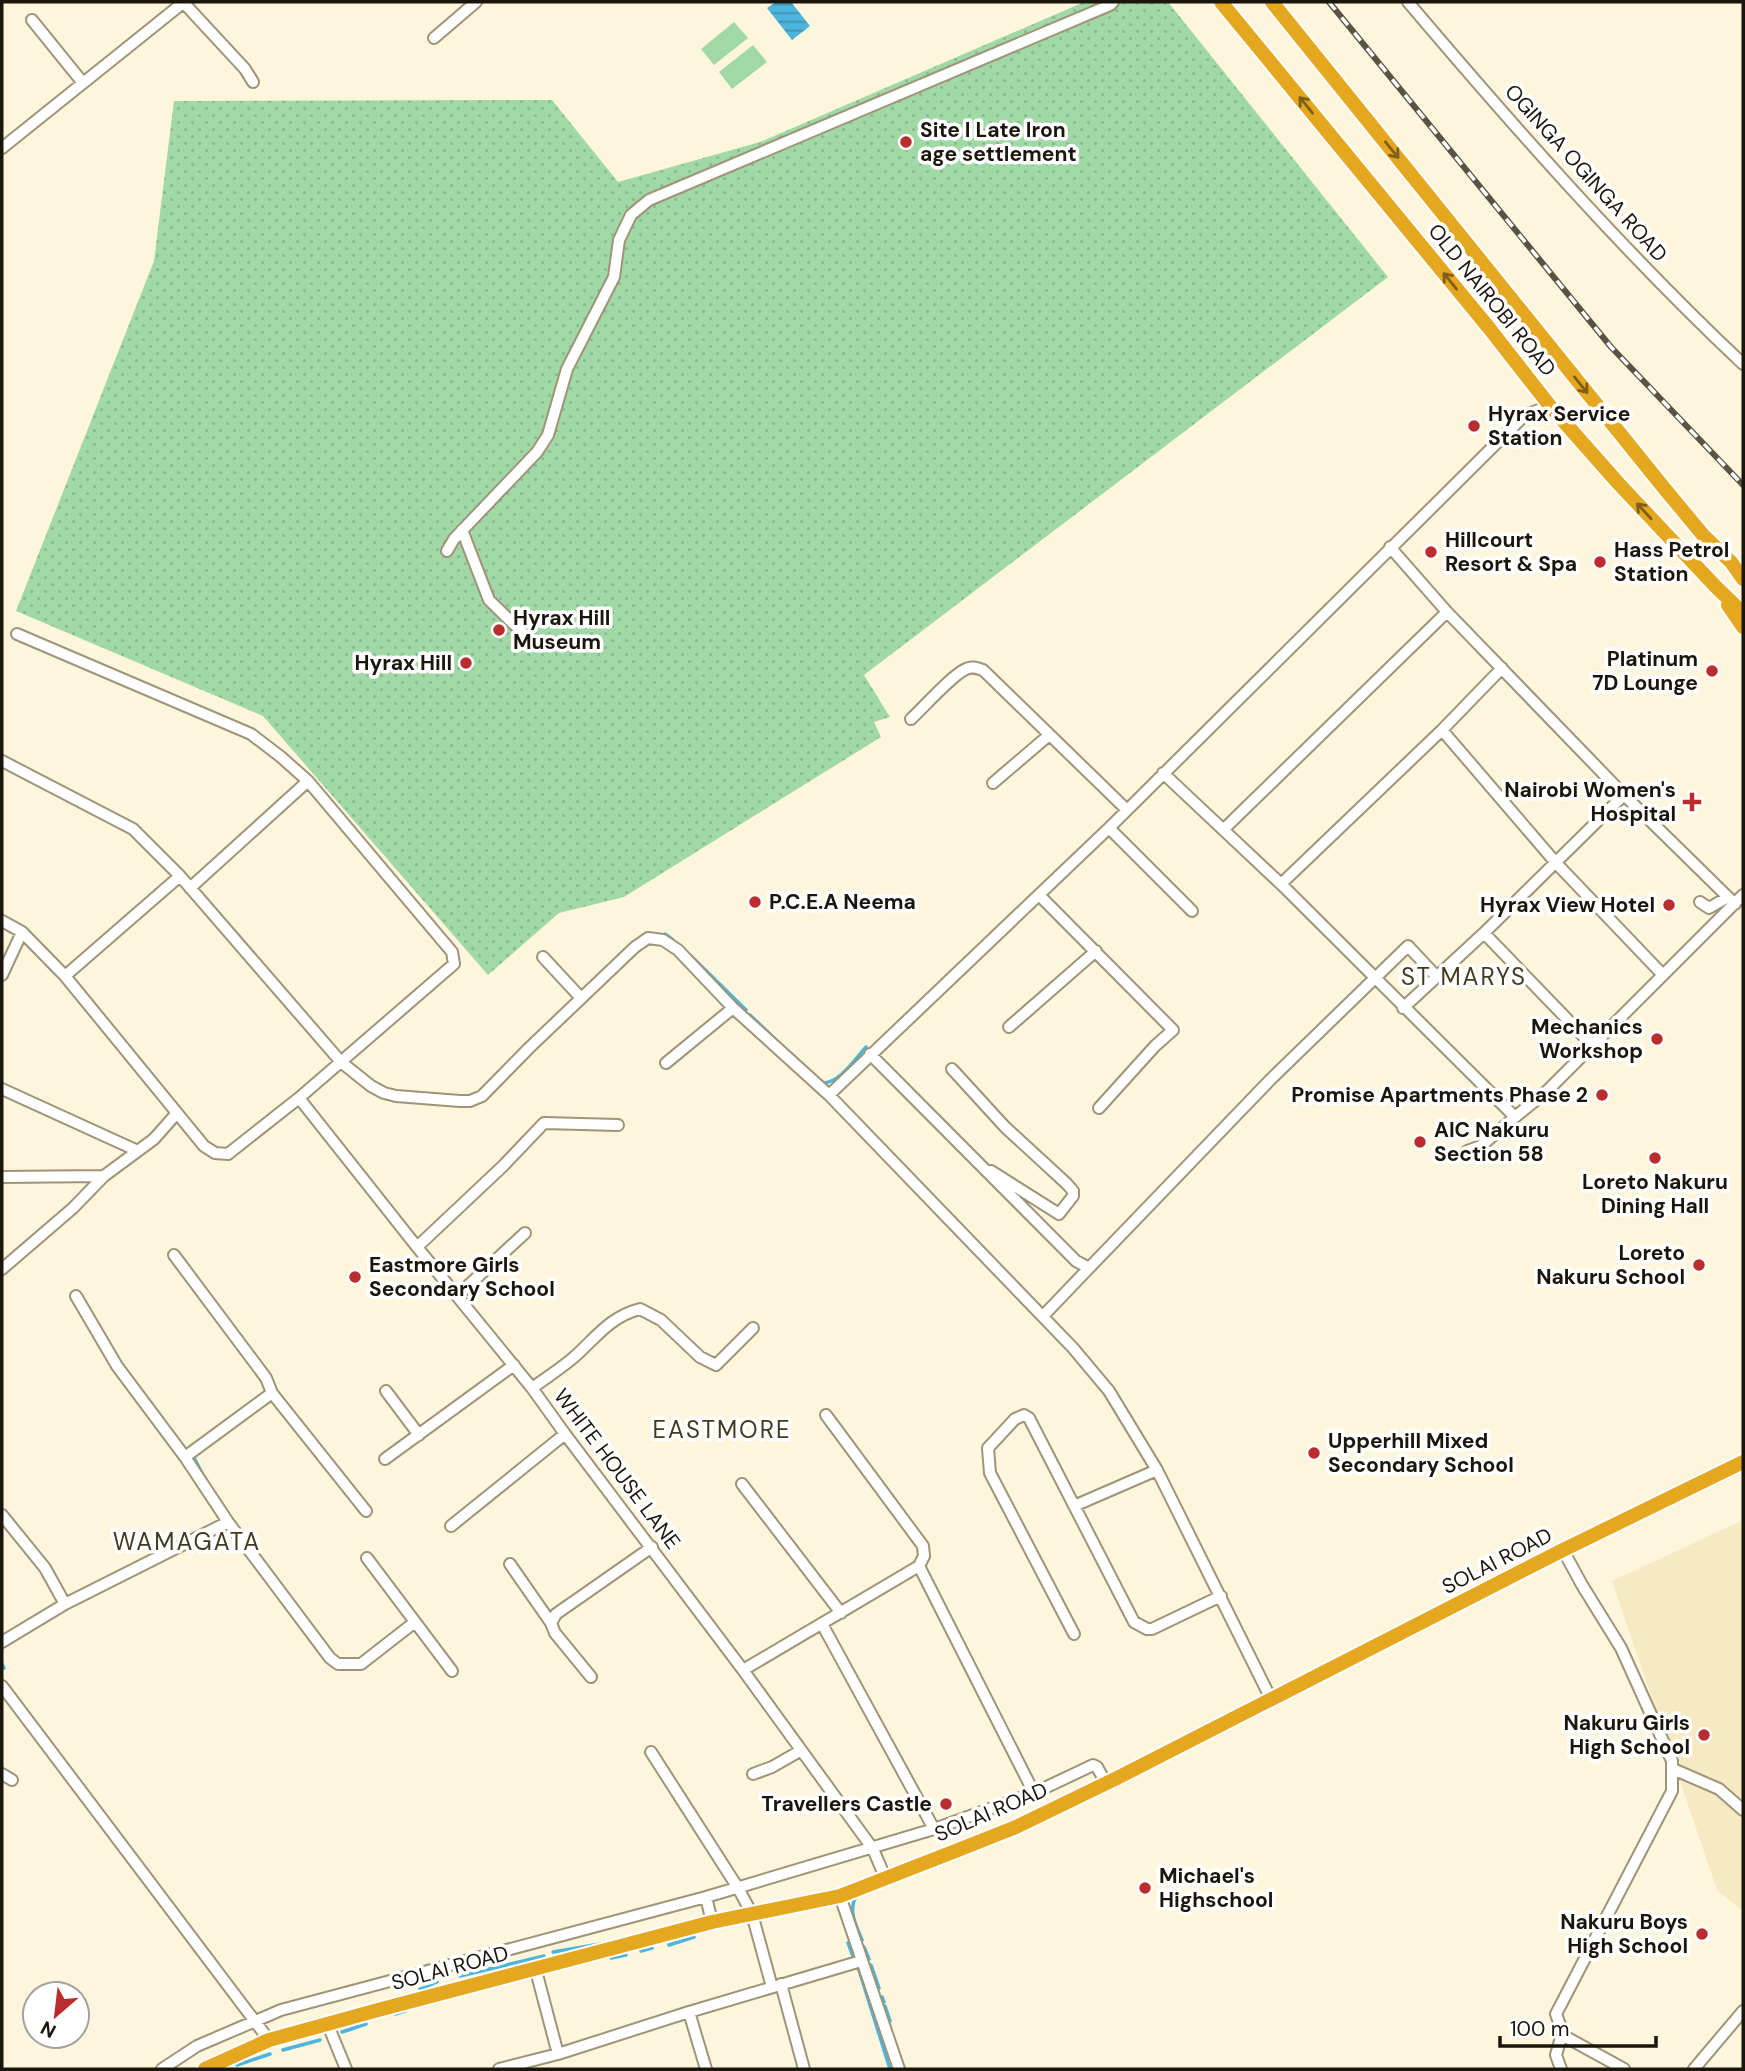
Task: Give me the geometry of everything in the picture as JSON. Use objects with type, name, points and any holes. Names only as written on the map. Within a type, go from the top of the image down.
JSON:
[{"type":"highway","name":"OLD NAIROBI ROAD","points":[[1221,2],[1550,406],[1619,485],[1743,613]]},
{"type":"highway","name":"OLD NAIROBI ROAD","points":[[1272,2],[1664,488],[1743,579]]},
{"type":"highway","points":[[1731,562],[1743,571]]},
{"type":"highway","points":[[1716,587],[1743,627]]},
{"type":"highway","name":"SOLAI ROAD","points":[[205,2069],[269,2040],[535,1967],[712,1922],[839,1896],[1016,1827],[1272,1701],[1563,1550],[1743,1462]]},
{"type":"street","points":[[2,148],[184,2],[253,82]]},
{"type":"street","points":[[434,38],[475,2]]},
{"type":"street","points":[[447,551],[462,530],[537,453],[548,435],[567,369],[614,277],[619,240],[631,215],[649,200],[1113,2]]},
{"type":"street","name":"OGINGA OGINGA ROAD","points":[[1408,2],[1564,180],[1688,312],[1743,364]]},
{"type":"street","points":[[32,20],[83,83]]},
{"type":"street","points":[[829,1096],[870,1054],[1040,896],[1525,415],[1550,406]]},
{"type":"street","points":[[462,530],[489,600],[525,635]]},
{"type":"street","points":[[1390,547],[1447,612],[1624,795],[1735,899]]},
{"type":"street","points":[[1224,829],[1447,612]]},
{"type":"street","points":[[2,921],[22,932],[65,976],[204,1146],[215,1153],[228,1154],[299,1098],[454,964],[452,952],[308,781],[251,734],[17,634]]},
{"type":"street","points":[[911,719],[958,674],[967,668],[976,667],[992,677],[1048,736],[1127,810]]},
{"type":"street","points":[[1281,884],[1442,730],[1502,668]]},
{"type":"street","points":[[1442,730],[1556,863],[1663,975]]},
{"type":"street","points":[[993,783],[1048,736]]},
{"type":"street","points":[[2,761],[133,829],[180,876],[341,1062],[384,1093],[470,1101],[482,1096],[635,947],[648,939],[663,940],[678,950],[733,1007],[829,1096],[1043,1316],[1109,1391],[1157,1470],[1272,1701]]},
{"type":"street","points":[[1163,773],[1281,884],[1515,1117]]},
{"type":"street","points":[[190,888],[308,781]]},
{"type":"street","points":[[1403,1008],[1484,933],[1624,795]]},
{"type":"street","points":[[1109,828],[1192,911]]},
{"type":"street","points":[[65,976],[180,876]]},
{"type":"street","points":[[1040,896],[1173,1030],[1099,1108]]},
{"type":"street","points":[[1700,902],[1709,908],[1735,899]]},
{"type":"street","points":[[1466,1151],[1481,1146],[1547,1091],[1735,899]]},
{"type":"street","points":[[2,975],[22,932]]},
{"type":"street","points":[[1484,933],[1592,1045]]},
{"type":"street","points":[[1043,1316],[1270,1080],[1408,946],[1436,976]]},
{"type":"street","points":[[1009,1027],[1096,951]]},
{"type":"street","points":[[543,957],[581,998]]},
{"type":"street","points":[[666,1063],[733,1007]]},
{"type":"street","points":[[870,1054],[1076,1261],[1089,1268]]},
{"type":"street","points":[[952,1069],[1005,1127],[1067,1184],[1073,1191],[1073,1196],[1059,1214],[974,1160]]},
{"type":"street","points":[[2,1089],[138,1151]]},
{"type":"street","name":"WHITE HOUSE LANE","points":[[299,1098],[514,1365],[652,1547],[873,1849],[885,1877]]},
{"type":"street","points":[[2,1252],[6,1266],[73,1208],[104,1176],[154,1139],[177,1113]]},
{"type":"street","points":[[417,1247],[503,1166],[544,1123],[618,1125]]},
{"type":"street","points":[[2,1177],[104,1176]]},
{"type":"street","points":[[457,1296],[526,1233]]},
{"type":"street","points":[[174,1255],[266,1378],[272,1393],[366,1511]]},
{"type":"street","points":[[76,1296],[117,1366],[185,1457],[228,1522],[330,1658],[338,1664],[361,1664],[415,1622]]},
{"type":"street","points":[[532,1388],[573,1358],[624,1313],[640,1309],[661,1320],[700,1357],[716,1365],[753,1328]]},
{"type":"street","points":[[385,1459],[514,1365]]},
{"type":"street","points":[[386,1391],[419,1435]]},
{"type":"street","points":[[185,1457],[272,1393]]},
{"type":"street","points":[[743,1670],[919,1566],[923,1556],[923,1546],[826,1415]]},
{"type":"street","points":[[1073,1634],[990,1473],[988,1448],[1015,1419],[1024,1415],[1029,1418],[1134,1622],[1141,1627],[1152,1629],[1221,1596]]},
{"type":"street","points":[[451,1526],[565,1434]]},
{"type":"street","points":[[1074,1506],[1157,1470]]},
{"type":"street","points":[[742,1484],[841,1613]]},
{"type":"street","points":[[2,1515],[45,1568],[65,1604]]},
{"type":"street","points":[[2,1642],[65,1604],[228,1522]]},
{"type":"street","points":[[551,1623],[556,1614],[652,1547]]},
{"type":"street","points":[[1560,2069],[1556,2054],[1562,2034],[1556,2014],[1672,1791],[1673,1769],[1672,1761],[1621,1648],[1563,1550]]},
{"type":"street","points":[[367,1558],[452,1671]]},
{"type":"street","points":[[509,1564],[551,1623],[555,1633],[591,1677]]},
{"type":"street","points":[[919,1566],[1034,1793]]},
{"type":"street","points":[[822,1624],[934,1829]]},
{"type":"street","points":[[2,1686],[269,2040]]},
{"type":"street","points":[[753,1774],[800,1751]]},
{"type":"street","points":[[652,1752],[752,1914],[804,2069]]},
{"type":"street","points":[[162,2069],[197,2046],[281,2010],[706,1897],[873,1849],[1034,1793],[1093,1765],[1097,1766],[1106,1783]]},
{"type":"street","points":[[1673,1769],[1719,1789],[1743,1810]]},
{"type":"street","points":[[839,1896],[899,2069]]},
{"type":"street","points":[[706,1897],[712,1922]]},
{"type":"street","points":[[499,2069],[558,2054],[861,1961]]},
{"type":"street","points":[[535,1967],[558,2054]]},
{"type":"street","points":[[1694,2069],[1743,2011]]},
{"type":"street","points":[[689,2012],[706,2069]]},
{"type":"street","points":[[328,2025],[346,2069]]},
{"type":"street","points":[[1562,2034],[1624,2069]]},
{"type":"shaded area","name":"Nakuru Girls High School","points":[[1743,1520],[1743,1911],[1717,1890],[1612,1581]]},
{"type":"green space","points":[[1084,2],[1168,2],[1388,277],[864,675],[890,717],[874,722],[881,737],[624,897],[559,913],[488,975],[263,716],[16,611],[154,261],[174,101],[552,100],[618,182],[760,142]]},
{"type":"green space","points":[[734,22],[748,38],[714,65],[701,49]]},
{"type":"green space","points":[[753,45],[767,62],[732,89],[719,72]]},
{"type":"water","points":[[776,2],[791,2],[810,26],[792,40],[767,8]]},
{"type":"waterway","points":[[665,934],[673,940]]},
{"type":"waterway","points":[[691,956],[746,1010]]},
{"type":"waterway","points":[[750,1015],[776,1040]]},
{"type":"waterway","points":[[822,1083],[840,1075],[866,1047]]},
{"type":"waterway","points":[[193,1456],[202,1473]]},
{"type":"waterway","points":[[2,1664],[4,1668]]},
{"type":"waterway","points":[[856,1896],[853,1913],[862,1940]]},
{"type":"waterway","points":[[669,1945],[694,1937]]},
{"type":"waterway","points":[[553,1952],[606,1943]]},
{"type":"waterway","points":[[848,1943],[854,1959]]},
{"type":"waterway","points":[[864,1947],[869,1959]]},
{"type":"waterway","points":[[641,1951],[652,1948]]},
{"type":"waterway","points":[[611,1958],[626,1955]]},
{"type":"waterway","points":[[460,1976],[544,1956]]},
{"type":"waterway","points":[[871,1965],[879,1988]]},
{"type":"waterway","points":[[859,1970],[890,2069]]},
{"type":"waterway","points":[[420,1989],[437,1982]]},
{"type":"waterway","points":[[882,1997],[884,2002]]},
{"type":"waterway","points":[[885,2006],[890,2021]]},
{"type":"waterway","points":[[395,2014],[405,2011]]},
{"type":"waterway","points":[[342,2032],[366,2024]]},
{"type":"waterway","points":[[283,2050],[320,2040]]},
{"type":"waterway","points":[[237,2065],[270,2054]]},
{"type":"railway","points":[[1329,2],[1611,347],[1743,485]]},
{"type":"place","name":"Site I Late Iron age settlement","points":[[906,142]]},
{"type":"place","name":"Hyrax Service Station","points":[[1474,426]]},
{"type":"place","name":"Hillcourt Resort & Spa","points":[[1431,552]]},
{"type":"place","name":"Hass Petrol Station","points":[[1600,562]]},
{"type":"place","name":"Hyrax Hill Museum","points":[[499,630]]},
{"type":"place","name":"Hyrax Hill","points":[[466,663]]},
{"type":"place","name":"Platinum 7D Lounge","points":[[1712,671]]},
{"type":"place","name":"Nairobi Women's Hospital","points":[[1692,802]]},
{"type":"place","name":"P.C.E.A Neema","points":[[755,902]]},
{"type":"place","name":"Hyrax View Hotel","points":[[1669,905]]},
{"type":"place","name":"Mechanics Workshop","points":[[1657,1039]]},
{"type":"place","name":"Promise Apartments Phase 2","points":[[1602,1095]]},
{"type":"place","name":"AIC Nakuru Section 58","points":[[1420,1142]]},
{"type":"place","name":"Loreto Nakuru Dining Hall","points":[[1655,1158]]},
{"type":"place","name":"Loreto Nakuru School","points":[[1699,1265]]},
{"type":"place","name":"Eastmore Girls Secondary School","points":[[355,1277]]},
{"type":"place","name":"Upperhill Mixed Secondary School","points":[[1314,1453]]},
{"type":"place","name":"Nakuru Girls High School","points":[[1704,1735]]},
{"type":"place","name":"Travellers Castle","points":[[946,1804]]},
{"type":"place","name":"Michael's Highschool","points":[[1145,1888]]},
{"type":"place","name":"Nakuru Boys High School","points":[[1702,1934]]},
{"type":"district","name":"ST MARYS","points":[[1464,977]]},
{"type":"district","name":"EASTMORE","points":[[722,1430]]},
{"type":"district","name":"WAMAGATA","points":[[187,1542]]}]
